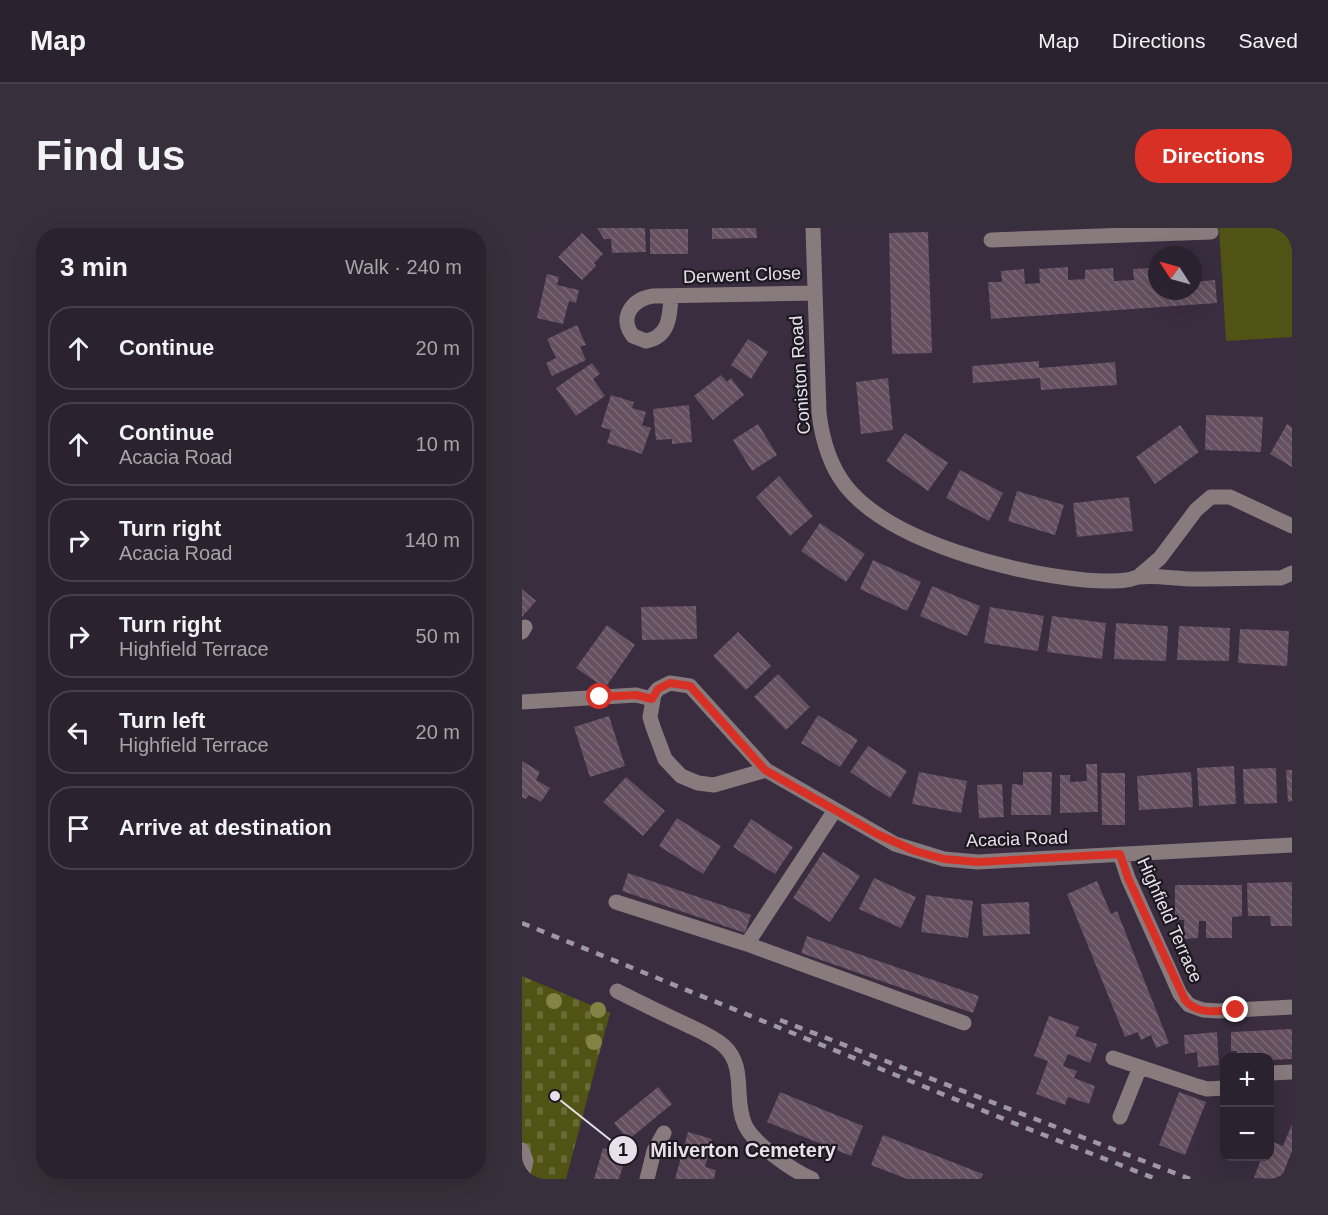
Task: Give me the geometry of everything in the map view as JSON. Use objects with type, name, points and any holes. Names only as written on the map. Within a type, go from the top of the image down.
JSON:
[{"type":"street","name":"Coniston Road","points":[[813,228],[819,413],[822,435],[833,465],[845,485],[864,504],[892,523],[922,537],[955,551],[1019,570],[1101,581],[1128,580],[1138,577],[1281,578],[1292,573]]},
{"type":"street","points":[[991,240],[1023,233],[1211,232]]},
{"type":"street","name":"Derwent Close","points":[[671,297],[814,293]]},
{"type":"street","points":[[1138,577],[1160,558],[1196,510],[1211,497],[1230,497],[1292,526]]},
{"type":"street","name":"Acacia Road","points":[[652,699],[658,689],[670,683],[690,686],[765,770],[895,844],[952,860],[978,862],[1292,845]]},
{"type":"street","points":[[522,702],[636,695],[652,699],[650,717],[665,759],[681,776],[698,783],[714,785],[765,770]]},
{"type":"street","points":[[747,944],[835,810]]},
{"type":"street","name":"Highfield Terrace","points":[[1120,854],[1128,878],[1180,994],[1189,1005],[1203,1010],[1218,1011],[1292,1006]]},
{"type":"street","points":[[616,902],[747,944],[964,1023]]},
{"type":"street","points":[[617,991],[698,1030],[723,1046],[732,1056],[738,1070],[745,1125],[753,1136],[781,1162],[812,1179]]},
{"type":"street","points":[[1113,1058],[1207,1089],[1220,1088]]},
{"type":"street","points":[[1120,1117],[1140,1067]]},
{"type":"street","points":[[1274,1073],[1292,1072]]},
{"type":"street","points":[[647,1179],[654,1151],[664,1134]]},
{"type":"street","points":[[522,1150],[526,1161],[522,1178]]},
{"type":"green space","points":[[1219,228],[1292,228],[1292,337],[1226,341]]},
{"type":"green space","points":[[522,976],[610,1013],[566,1179],[522,1179]]},
{"type":"building","points":[[597,228],[645,228],[646,252],[612,253],[611,239],[604,239]]},
{"type":"building","points":[[712,228],[756,228],[757,238],[712,239]]},
{"type":"building","points":[[650,229],[688,229],[688,254],[650,254]]},
{"type":"building","points":[[928,232],[932,353],[892,354],[889,233]]},
{"type":"building","points":[[582,233],[603,254],[594,263],[596,266],[582,280],[558,257]]},
{"type":"building","points":[[1068,267],[1068,280],[1085,279],[1085,270],[1113,268],[1114,281],[1134,280],[1133,269],[1148,268],[1148,300],[1202,300],[1202,281],[1215,280],[1217,303],[991,319],[988,282],[1002,282],[1001,271],[1024,269],[1025,284],[1040,283],[1039,269]]},
{"type":"building","points":[[547,274],[559,277],[557,285],[579,290],[576,303],[569,301],[563,324],[537,318]]},
{"type":"building","points":[[577,325],[586,345],[580,347],[586,360],[552,376],[546,363],[556,358],[547,339]]},
{"type":"building","points":[[748,339],[768,352],[751,379],[731,365]]},
{"type":"building","points":[[1039,361],[1039,368],[1115,362],[1117,385],[1041,390],[1040,378],[973,383],[972,366]]},
{"type":"building","points":[[592,363],[600,374],[593,379],[605,396],[576,416],[556,388]]},
{"type":"building","points":[[721,375],[727,382],[731,378],[744,395],[713,420],[694,396]]},
{"type":"building","points":[[888,378],[893,430],[861,434],[856,382]]},
{"type":"building","points":[[611,395],[634,402],[632,408],[646,412],[642,425],[651,428],[642,454],[607,443],[611,430],[601,427]]},
{"type":"building","points":[[689,405],[692,442],[672,444],[672,439],[656,440],[653,409]]},
{"type":"building","points":[[1206,415],[1263,417],[1261,452],[1205,450]]},
{"type":"building","points":[[758,424],[777,455],[752,471],[733,440]]},
{"type":"building","points":[[1287,424],[1292,427],[1292,467],[1270,454]]},
{"type":"building","points":[[1180,425],[1199,452],[1155,484],[1136,457]]},
{"type":"building","points":[[905,433],[948,463],[928,491],[886,461]]},
{"type":"building","points":[[960,470],[1003,493],[989,521],[946,498]]},
{"type":"building","points":[[779,476],[813,516],[790,536],[756,497]]},
{"type":"building","points":[[1017,491],[1064,505],[1055,535],[1008,521]]},
{"type":"building","points":[[1129,497],[1133,531],[1077,537],[1073,503]]},
{"type":"building","points":[[820,523],[865,554],[846,582],[801,551]]},
{"type":"building","points":[[873,560],[921,582],[907,611],[860,589]]},
{"type":"building","points":[[932,586],[980,606],[967,636],[920,616]]},
{"type":"building","points":[[522,589],[536,601],[522,617]]},
{"type":"building","points":[[696,606],[697,639],[642,640],[641,607]]},
{"type":"building","points":[[990,607],[1044,616],[1038,651],[984,643]]},
{"type":"building","points":[[1052,616],[1106,623],[1102,659],[1047,652]]},
{"type":"building","points":[[1116,623],[1168,626],[1166,661],[1114,659]]},
{"type":"building","points":[[607,625],[635,645],[605,688],[576,668]]},
{"type":"building","points":[[1179,626],[1230,628],[1229,661],[1177,660]]},
{"type":"building","points":[[1240,629],[1289,631],[1287,666],[1238,663]]},
{"type":"building","points":[[738,632],[771,666],[746,690],[713,656]]},
{"type":"building","points":[[778,674],[810,707],[786,730],[754,697]]},
{"type":"building","points":[[818,715],[858,740],[840,767],[801,743]]},
{"type":"building","points":[[609,716],[625,766],[590,777],[574,727]]},
{"type":"building","points":[[868,746],[907,771],[890,798],[850,772]]},
{"type":"building","points":[[522,761],[540,772],[536,780],[550,788],[541,802],[529,795],[526,799],[522,797]]},
{"type":"building","points":[[1086,764],[1097,764],[1098,812],[1060,813],[1060,775],[1070,775],[1070,782],[1087,781]]},
{"type":"building","points":[[1234,766],[1236,804],[1199,806],[1197,768]]},
{"type":"building","points":[[1276,768],[1277,803],[1244,804],[1243,769]]},
{"type":"building","points":[[1286,770],[1292,770],[1292,801],[1288,802]]},
{"type":"building","points":[[919,772],[967,781],[961,813],[912,804]]},
{"type":"building","points":[[1023,772],[1052,772],[1051,815],[1011,815],[1012,784],[1023,785]]},
{"type":"building","points":[[1191,772],[1193,807],[1139,810],[1137,776]]},
{"type":"building","points":[[1101,773],[1125,773],[1125,825],[1102,825]]},
{"type":"building","points":[[626,777],[665,811],[643,836],[603,802]]},
{"type":"building","points":[[1002,784],[1004,817],[979,818],[977,785]]},
{"type":"building","points":[[677,818],[721,846],[703,874],[659,846]]},
{"type":"building","points":[[751,819],[793,847],[775,874],[733,847]]},
{"type":"building","points":[[823,852],[860,876],[830,922],[793,898]]},
{"type":"building","points":[[628,873],[751,915],[745,933],[622,891]]},
{"type":"building","points":[[874,878],[916,897],[901,928],[859,909]]},
{"type":"building","points":[[1097,881],[1111,914],[1117,911],[1169,1043],[1156,1048],[1151,1035],[1141,1040],[1138,1032],[1125,1037],[1067,894]]},
{"type":"building","points":[[1292,882],[1292,926],[1271,926],[1270,916],[1248,916],[1247,883]]},
{"type":"building","points":[[1175,885],[1242,885],[1242,916],[1232,917],[1232,938],[1206,938],[1206,921],[1199,921],[1198,938],[1184,939],[1184,920],[1175,920]]},
{"type":"building","points":[[926,895],[973,901],[968,938],[921,932]]},
{"type":"building","points":[[1029,902],[1030,934],[983,936],[981,904]]},
{"type":"building","points":[[807,936],[979,996],[973,1013],[801,953]]},
{"type":"building","points":[[1049,1016],[1079,1027],[1075,1036],[1097,1044],[1090,1063],[1068,1054],[1063,1066],[1077,1071],[1074,1078],[1095,1086],[1089,1104],[1068,1097],[1065,1105],[1036,1094],[1048,1061],[1034,1056]]},
{"type":"building","points":[[1292,1029],[1292,1059],[1274,1060],[1274,1053],[1231,1051],[1231,1032]]},
{"type":"building","points":[[1217,1032],[1219,1065],[1198,1067],[1197,1052],[1185,1054],[1184,1035]]},
{"type":"building","points":[[658,1087],[672,1104],[628,1140],[614,1123]]},
{"type":"building","points":[[780,1092],[863,1126],[851,1156],[767,1122]]},
{"type":"building","points":[[1179,1092],[1206,1102],[1185,1155],[1159,1145]]},
{"type":"building","points":[[1292,1124],[1292,1151],[1281,1179],[1254,1178],[1260,1161],[1274,1161],[1274,1143],[1283,1146]]},
{"type":"building","points":[[688,1132],[712,1139],[705,1167],[716,1170],[714,1179],[675,1179]]},
{"type":"building","points":[[883,1135],[983,1174],[981,1179],[907,1179],[871,1165]]},
{"type":"building","points":[[603,1148],[626,1155],[619,1179],[594,1179]]},
{"type":"railway","points":[[522,923],[1156,1179]]},
{"type":"railway","points":[[780,1020],[1190,1179]]},
{"type":"place","name":"Milverton Cemetery","points":[[555,1096]]},
{"type":"route","points":[[600,697],[636,695],[652,699],[658,689],[670,683],[683,683],[690,686],[765,770],[895,844],[915,851],[944,859],[978,862],[1120,854],[1128,878],[1180,994],[1189,1005],[1196,1008],[1218,1011],[1236,1010]]}]
